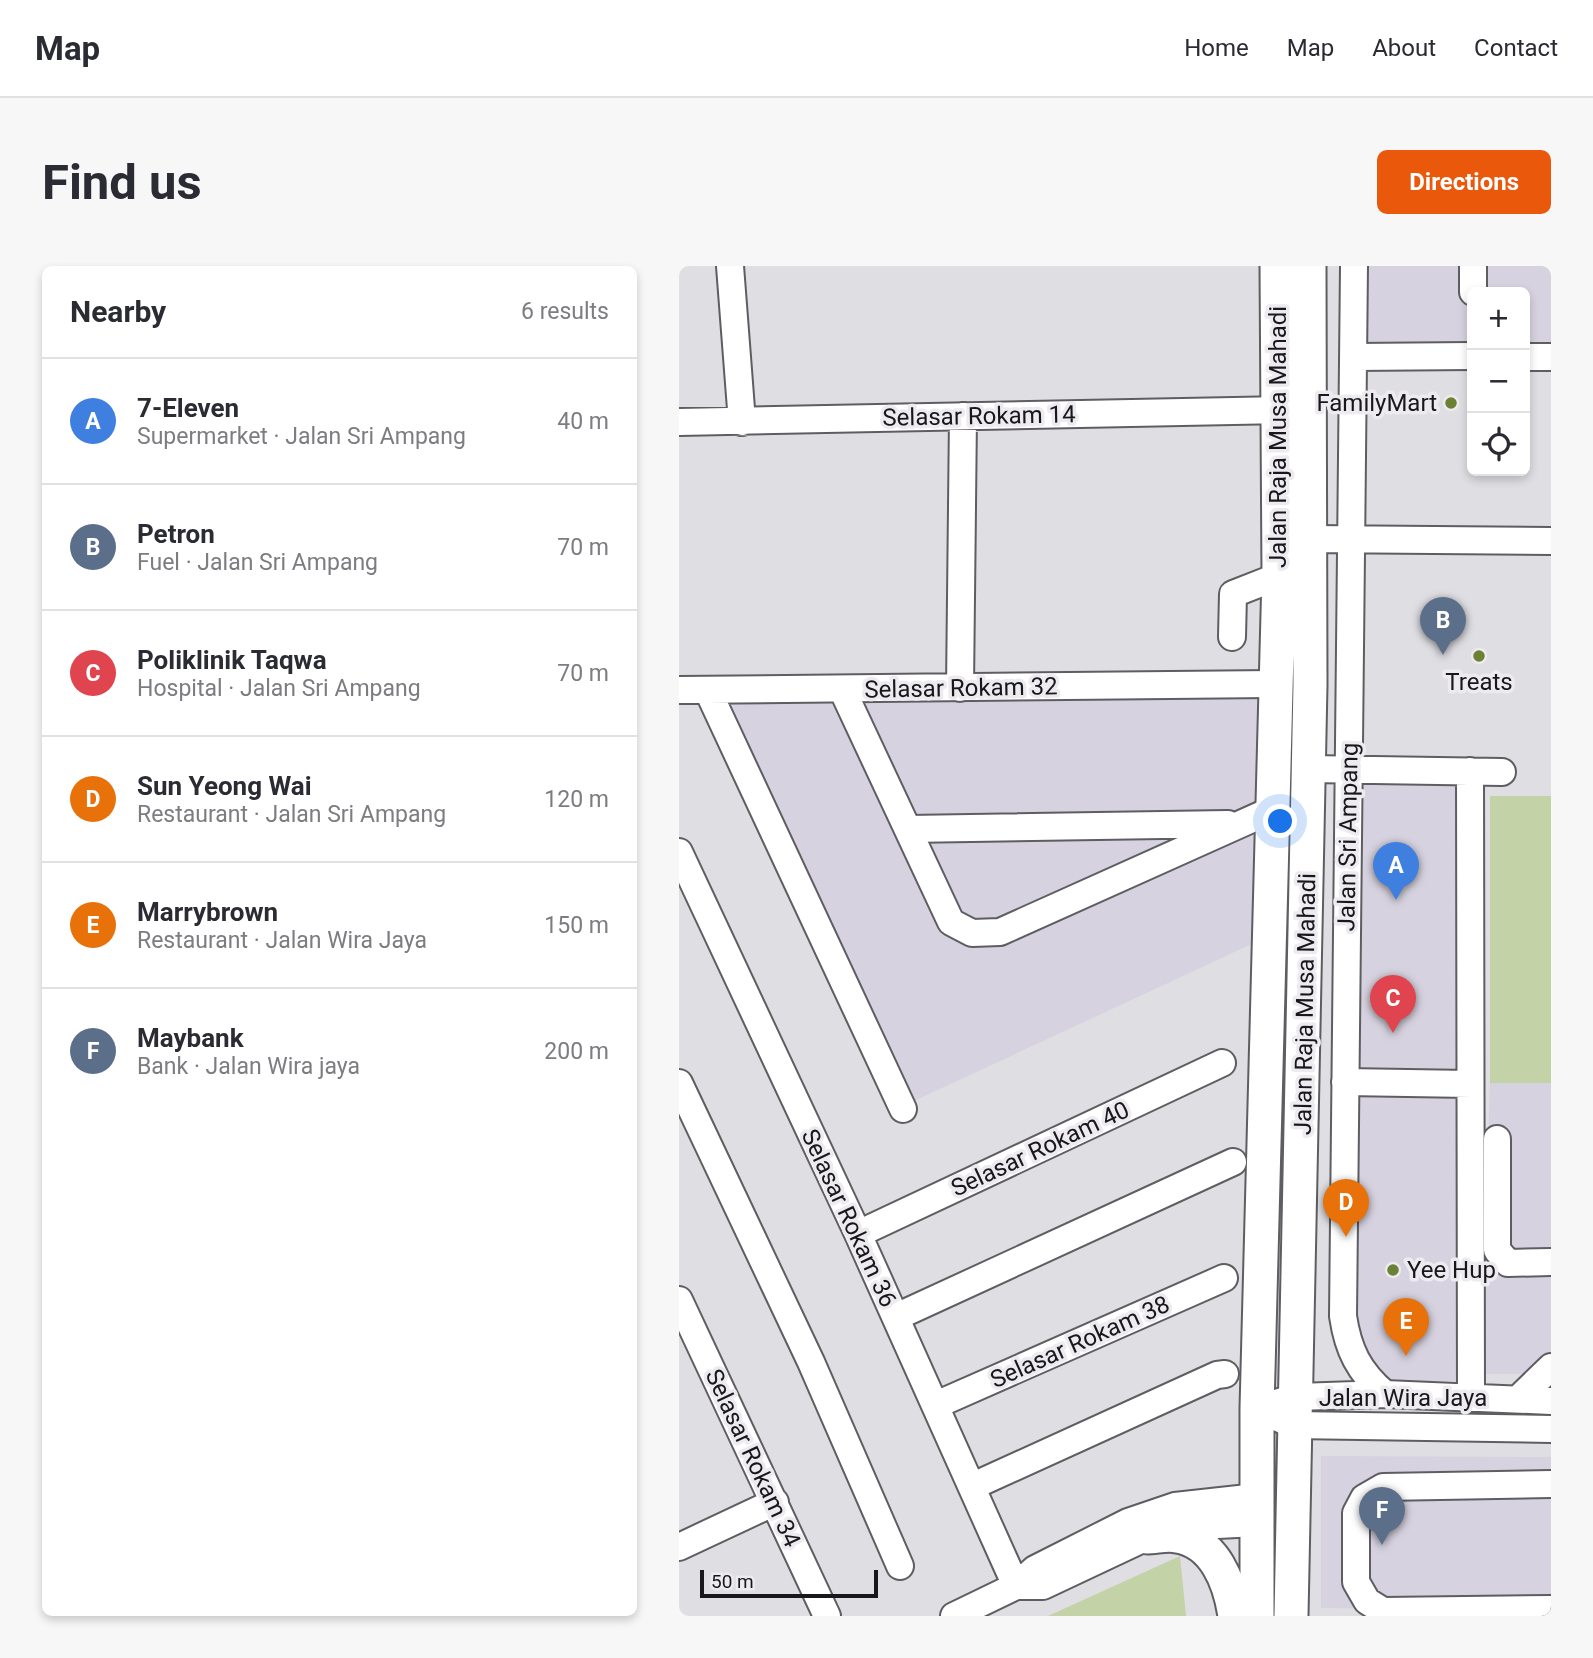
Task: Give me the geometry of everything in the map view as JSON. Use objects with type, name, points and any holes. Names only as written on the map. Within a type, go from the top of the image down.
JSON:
[{"type":"main road","name":"Jalan Raja Musa Mahadi","points":[[1257,1616],[1262,1510],[1257,1408],[1279,576],[1277,266]]},
{"type":"main road","name":"Jalan Raja Musa Mahadi","points":[[1291,1616],[1309,769],[1311,539],[1308,266]]},
{"type":"main road","points":[[1292,1546],[1262,1510],[1295,1411]]},
{"type":"main road","points":[[1147,1537],[1175,1535],[1191,1540],[1210,1555],[1224,1572],[1235,1616]]},
{"type":"street","points":[[730,266],[742,422]]},
{"type":"street","name":"Jalan Sri Ampang","points":[[1354,266],[1354,540],[1348,769],[1343,1316],[1346,1340],[1355,1360],[1367,1379],[1385,1394]]},
{"type":"street","points":[[1473,266],[1473,287]]},
{"type":"street","points":[[1355,357],[1467,356]]},
{"type":"street","points":[[1530,357],[1551,357]]},
{"type":"street","points":[[1279,411],[1310,396]]},
{"type":"street","name":"Selasar Rokam 14","points":[[679,422],[1279,411]]},
{"type":"street","points":[[960,688],[963,416]]},
{"type":"street","points":[[1232,637],[1233,594],[1279,576],[1288,551],[1295,544],[1311,539],[1551,541]]},
{"type":"street","name":"Selasar Rokam 32","points":[[679,690],[1276,684]]},
{"type":"street","points":[[842,690],[951,922],[961,930],[1000,932],[1274,809]]},
{"type":"street","points":[[708,691],[903,1109]]},
{"type":"street","points":[[1309,769],[1502,772]]},
{"type":"street","points":[[1470,771],[1471,1398]]},
{"type":"street","points":[[908,829],[1238,824]]},
{"type":"street","name":"Selasar Rokam 36","points":[[679,852],[858,1234],[1016,1586]]},
{"type":"street","name":"Selasar Rokam 40","points":[[858,1234],[1222,1063]]},
{"type":"street","points":[[1345,1082],[1470,1084]]},
{"type":"street","points":[[679,1083],[811,1362],[900,1566]]},
{"type":"street","points":[[1497,1139],[1497,1250],[1509,1263],[1551,1262]]},
{"type":"street","points":[[896,1317],[1233,1162]]},
{"type":"street","name":"Selasar Rokam 38","points":[[936,1405],[1224,1278]]},
{"type":"street","name":"Selasar Rokam 34","points":[[679,1300],[690,1351],[775,1502],[827,1616]]},
{"type":"street","points":[[1518,1399],[1551,1367]]},
{"type":"street","points":[[973,1486],[1217,1375],[1225,1374]]},
{"type":"street","name":"Jalan Wira Jaya","points":[[1295,1411],[1385,1394],[1551,1401]]},
{"type":"street","name":"Jalan Wira Jaya","points":[[1257,1408],[1551,1429]]},
{"type":"street","points":[[1551,1484],[1383,1487],[1364,1498],[1356,1513],[1356,1582],[1367,1601],[1383,1611],[1551,1609]]},
{"type":"street","points":[[679,1547],[775,1502]]},
{"type":"street","points":[[954,1616],[1016,1586],[1035,1569],[1128,1522],[1175,1506],[1262,1510]]},
{"type":"street","points":[[1016,1586],[1043,1586],[1147,1537],[1178,1527],[1262,1510]]},
{"type":"shaded area","points":[[1351,266],[1551,266],[1551,358],[1530,358],[1530,287],[1467,287],[1467,358],[1351,358]]},
{"type":"shaded area","points":[[1274,682],[1269,936],[901,1107],[706,689]]},
{"type":"shaded area","points":[[1352,765],[1471,765],[1470,1381],[1350,1381]]},
{"type":"shaded area","points":[[1490,1083],[1551,1083],[1551,1374],[1481,1374]]},
{"type":"shaded area","points":[[1321,1456],[1551,1457],[1551,1610],[1321,1608]]},
{"type":"green space","points":[[1490,796],[1551,796],[1551,1083],[1490,1083]]},
{"type":"green space","points":[[1180,1556],[1186,1616],[1048,1616]]},
{"type":"place","name":"FamilyMart","points":[[1451,403]]},
{"type":"place","name":"Petron","points":[[1443,655]]},
{"type":"place","name":"Treats","points":[[1479,656]]},
{"type":"place","name":"7-Eleven","points":[[1396,900]]},
{"type":"place","name":"Poliklinik Taqwa","points":[[1393,1033]]},
{"type":"place","name":"Sun Yeong Wai","points":[[1346,1237]]},
{"type":"place","name":"Yee Hup","points":[[1393,1270]]},
{"type":"place","name":"Marrybrown","points":[[1406,1356]]},
{"type":"place","name":"Maybank","points":[[1382,1545]]}]
